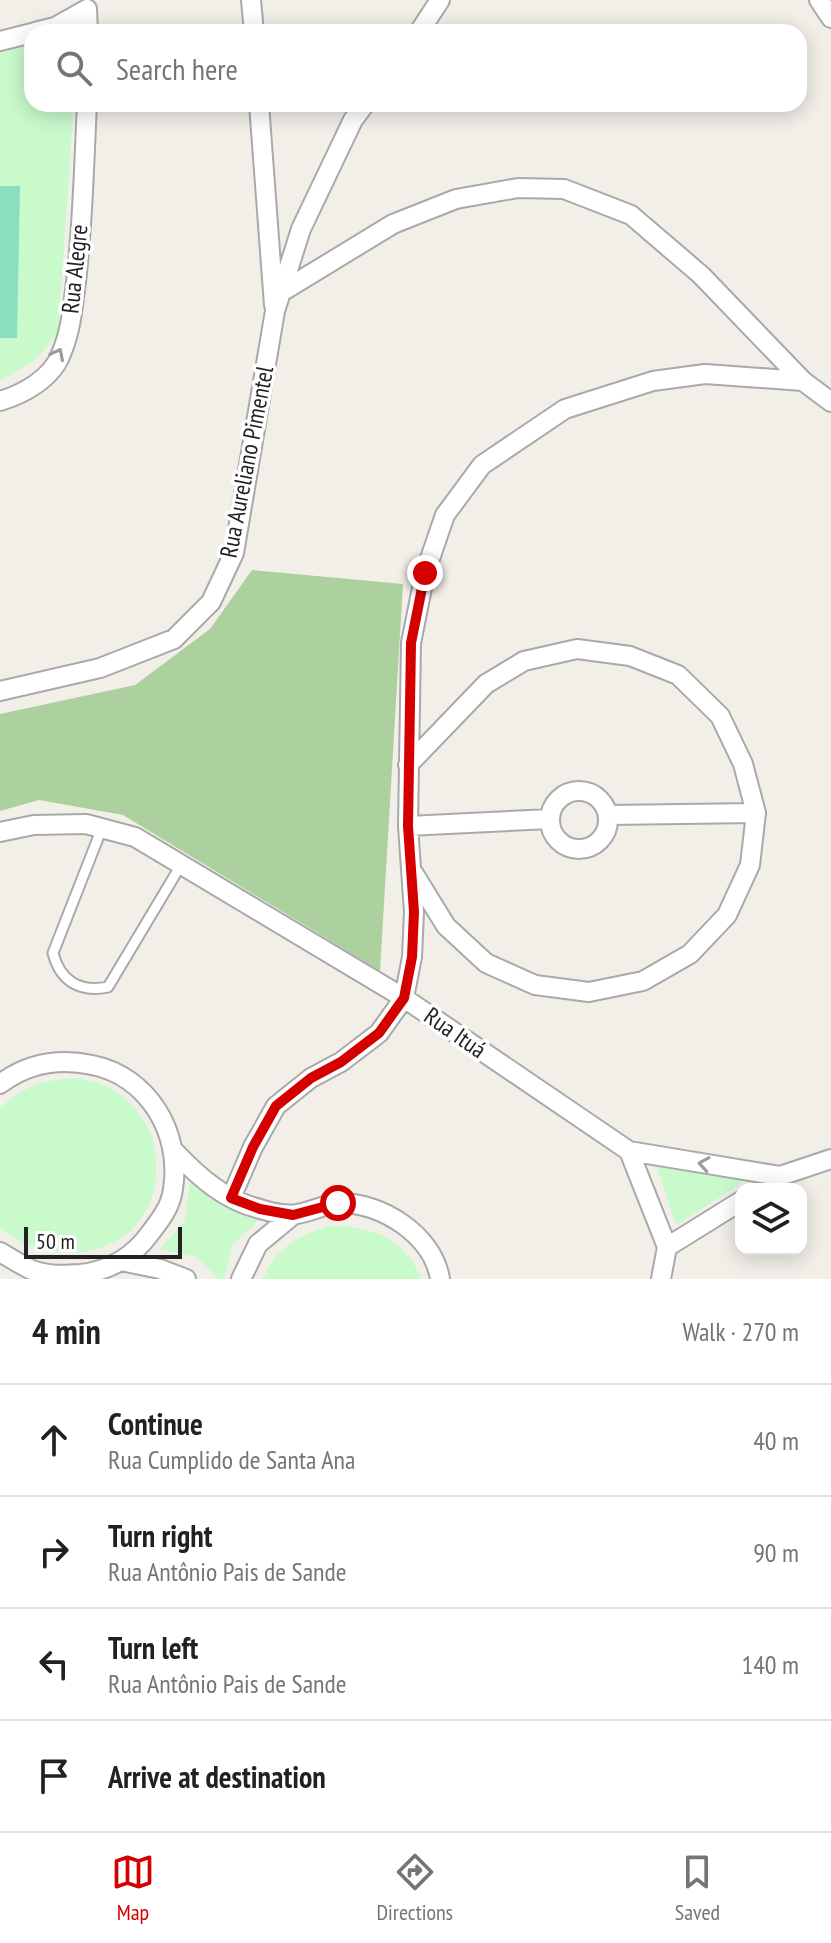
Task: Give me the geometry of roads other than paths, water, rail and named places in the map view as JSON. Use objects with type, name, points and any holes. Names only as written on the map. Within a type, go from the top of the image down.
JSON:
[{"type":"street","points":[[251,0],[253,24]]},
{"type":"street","points":[[424,24],[440,0]]},
{"type":"street","points":[[819,0],[831,18]]},
{"type":"street","points":[[59,24],[88,4]]},
{"type":"street","points":[[0,41],[24,35]]},
{"type":"street","name":"Rua Alegre","points":[[0,401],[15,397],[41,380],[61,356],[72,317],[80,244],[87,112]]},
{"type":"street","points":[[260,112],[275,311]]},
{"type":"street","name":"Rua Aureliano Pimentel","points":[[0,691],[100,668],[174,639],[211,602],[234,553],[275,311],[301,229],[359,112]]},
{"type":"street","points":[[283,291],[393,224],[456,199],[518,188],[564,189],[631,215],[701,275],[803,381],[831,402]]},
{"type":"street","points":[[231,1198],[253,1147],[276,1106],[311,1078],[341,1062],[379,1033],[404,998],[412,957],[414,912],[408,826],[411,643],[425,573],[445,515],[482,465],[565,409],[653,381],[705,374],[803,381]]},
{"type":"street","points":[[408,765],[486,684],[524,661],[577,649],[630,656],[678,675],[720,716],[743,764],[756,813],[750,865],[727,915],[690,954],[643,981],[589,992],[535,985],[486,963],[446,926],[411,870]]},
{"type":"street","points":[[582,790],[595,795],[608,815],[606,831],[601,839],[583,849],[559,842],[550,819],[555,802],[572,791],[582,790]]},
{"type":"street","points":[[608,815],[756,813]]},
{"type":"street","points":[[408,826],[550,819]]},
{"type":"street","name":"Rua Ituá","points":[[0,832],[34,825],[86,824],[135,837],[404,998],[629,1151],[780,1176],[831,1159]]},
{"type":"street","points":[[0,1084],[11,1076],[48,1062],[68,1060],[109,1068],[135,1084],[162,1115],[174,1151],[173,1190],[166,1211],[139,1249],[121,1261],[93,1273],[58,1275],[33,1270],[0,1252]]},
{"type":"street","points":[[174,1151],[202,1180],[231,1198],[260,1209],[293,1215]]},
{"type":"street","points":[[629,1151],[667,1247],[661,1279]]},
{"type":"street","points":[[769,1183],[780,1176]]},
{"type":"street","points":[[241,1279],[258,1244],[293,1215],[338,1203],[364,1206],[398,1220],[420,1239],[439,1270],[440,1279]]},
{"type":"street","points":[[667,1247],[735,1205]]},
{"type":"street","points":[[121,1261],[160,1269],[186,1279]]},
{"type":"lane","points":[[102,828],[53,953],[57,969],[74,985],[91,991],[108,987],[181,865]]}]
